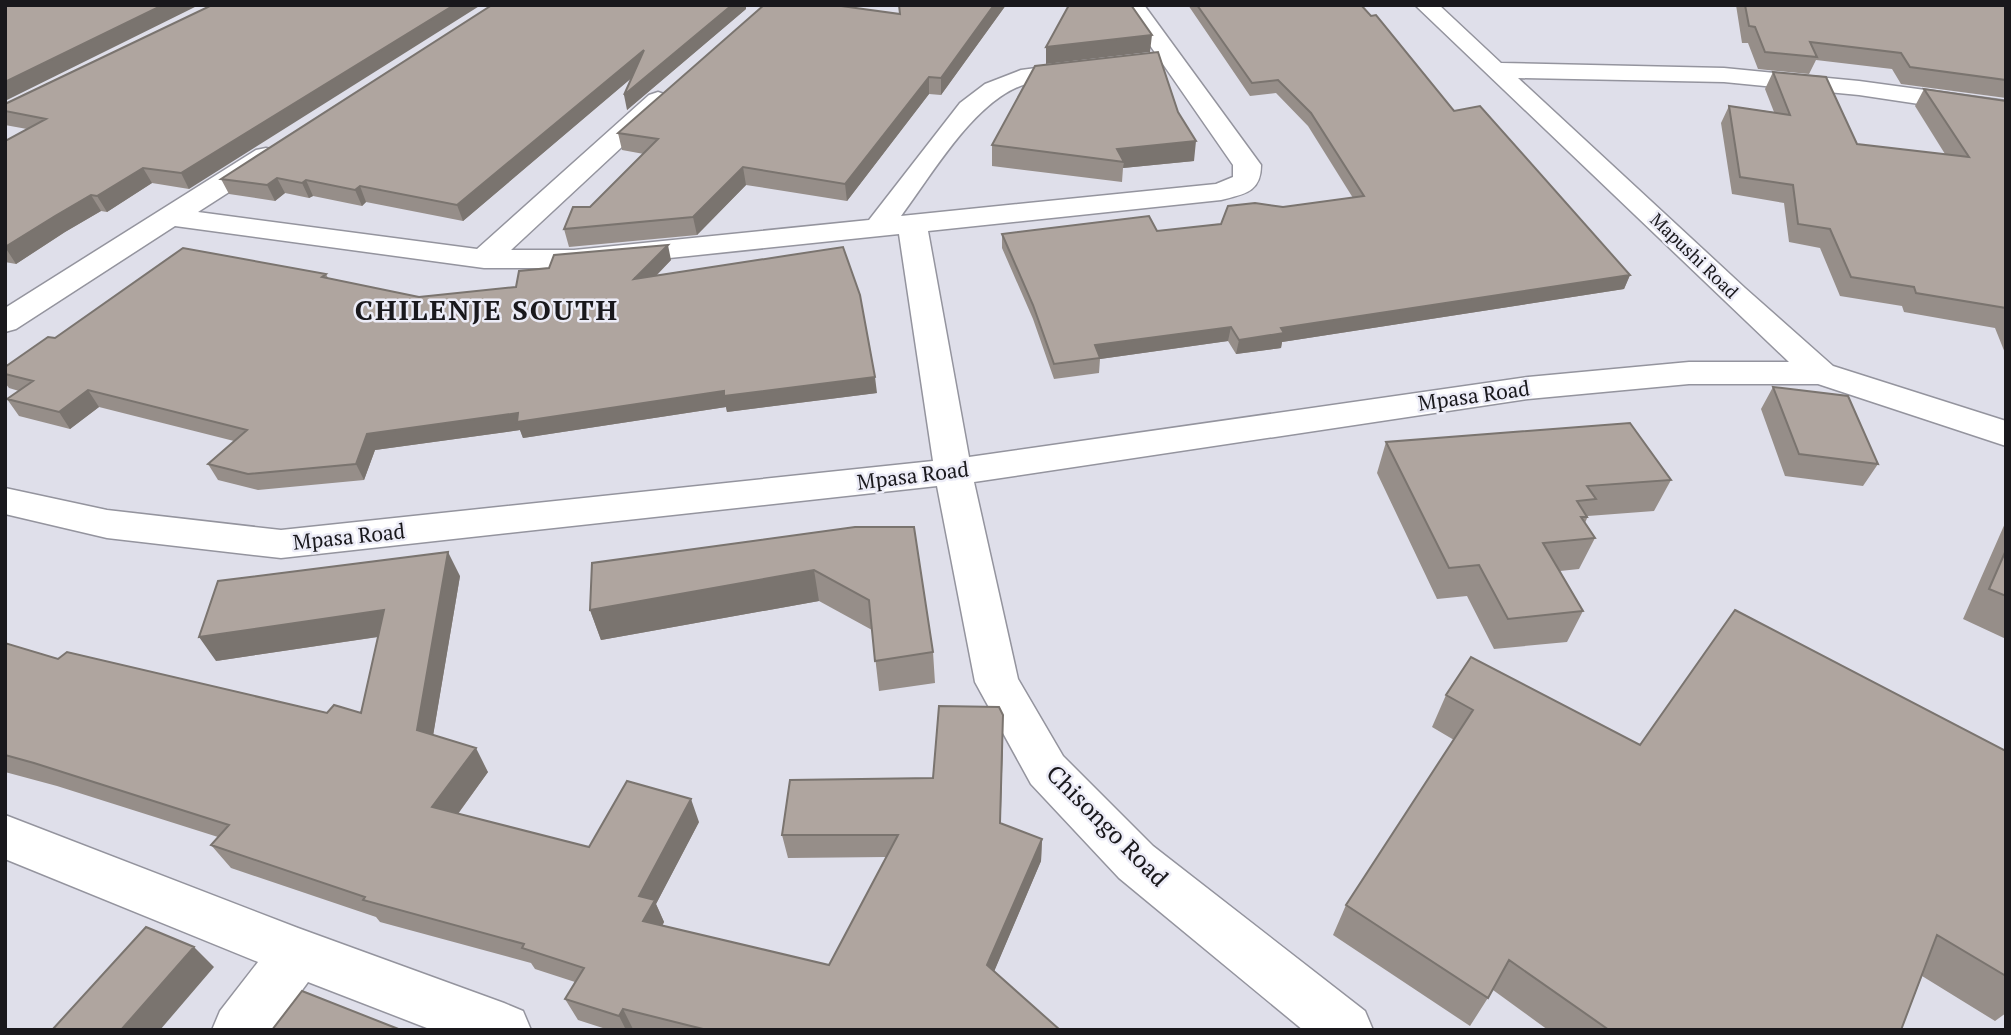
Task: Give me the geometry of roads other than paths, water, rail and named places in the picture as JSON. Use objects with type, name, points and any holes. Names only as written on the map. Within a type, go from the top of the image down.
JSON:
[{"type":"street","points":[[170,217],[484,260],[573,259],[1221,192],[1247,181],[1247,165],[1133,5]]},
{"type":"street","name":"Mapushi Road","points":[[1426,5],[1734,295],[1821,373],[2006,434]]},
{"type":"street","points":[[1144,62],[1172,58]]},
{"type":"street","points":[[879,226],[969,107],[993,89],[1021,77],[1103,67]]},
{"type":"street","points":[[1496,70],[1724,75],[1859,88],[2006,109]]},
{"type":"street","points":[[484,260],[675,85]]},
{"type":"street","points":[[5,322],[285,144]]},
{"type":"street","name":"Chisongo Road","points":[[912,222],[953,472],[996,682],[1047,770],[1136,862],[1346,1030]]},
{"type":"street","name":"Mpasa Road","points":[[5,501],[43,513],[174,534],[281,544],[953,472],[1528,388],[1689,373],[1821,373]]},
{"type":"street","points":[[5,837],[298,953],[503,1030]]},
{"type":"street","points":[[239,1030],[298,953]]},
{"type":"district","name":"CHILENJE SOUTH","points":[[487,310]]}]
